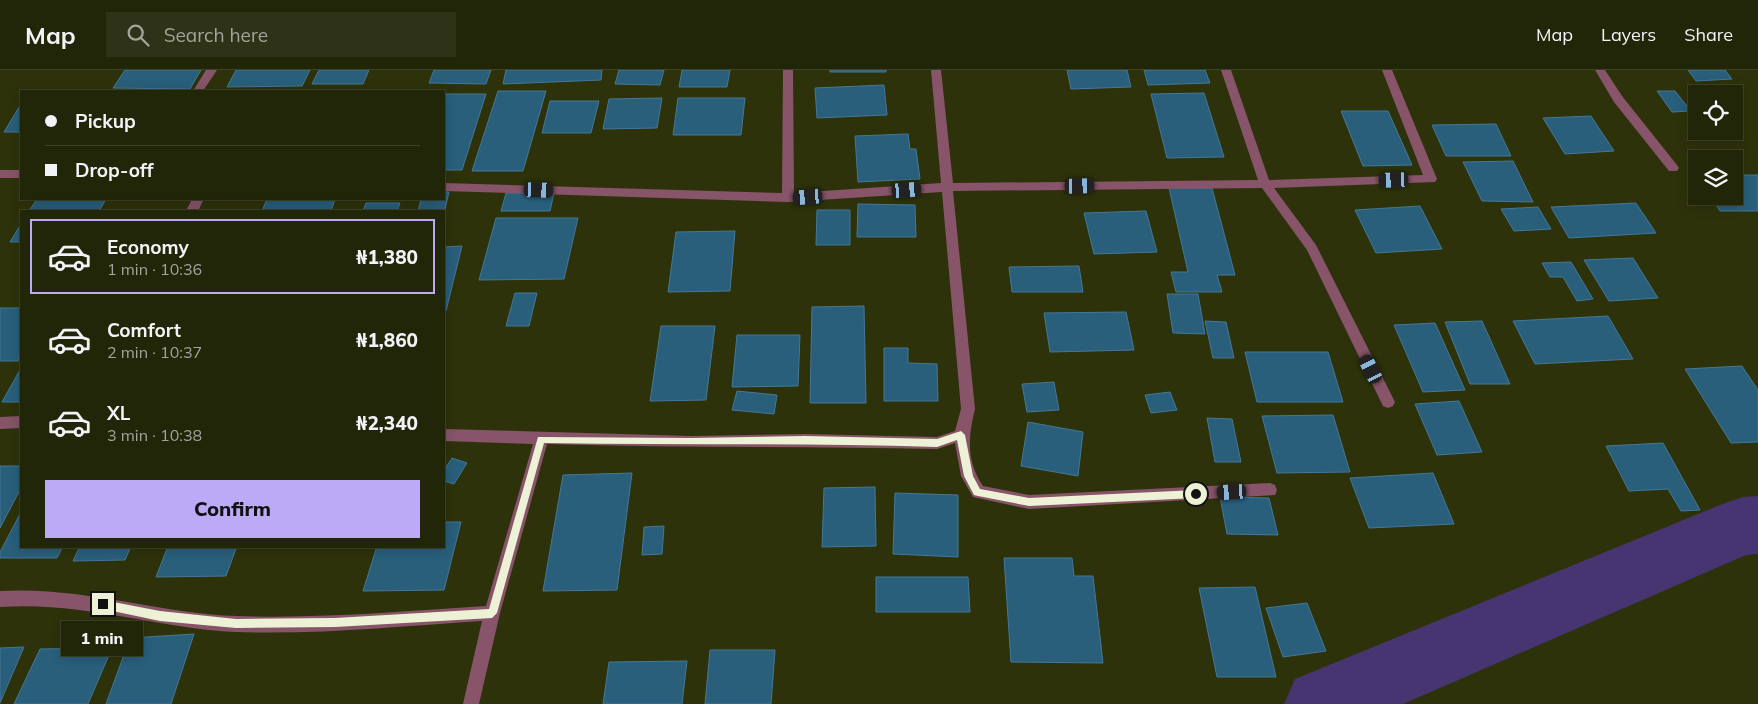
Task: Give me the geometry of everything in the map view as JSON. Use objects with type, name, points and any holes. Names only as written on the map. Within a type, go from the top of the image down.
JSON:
[{"type":"street","points":[[199,90],[212,70]]},
{"type":"street","points":[[788,70],[788,198]]},
{"type":"street","points":[[936,70],[968,409],[961,435],[968,476],[978,492],[1029,502],[1270,490]]},
{"type":"street","points":[[1226,70],[1265,184],[1312,248],[1388,402]]},
{"type":"street","points":[[445,187],[788,198],[946,187],[1265,184],[1431,179],[1387,70]]},
{"type":"street","points":[[1600,70],[1618,99],[1673,168]]},
{"type":"street","points":[[0,174],[20,174]]},
{"type":"street","points":[[0,423],[20,422]]},
{"type":"street","points":[[445,435],[692,442],[805,440],[937,443],[961,435]]},
{"type":"street","points":[[471,704],[492,613],[541,439]]},
{"type":"street","points":[[0,599],[31,597],[103,604],[160,616],[236,624],[335,623],[492,613]]},
{"type":"building","points":[[125,70],[201,70],[190,89],[113,88]]},
{"type":"building","points":[[236,70],[310,70],[302,86],[227,87]]},
{"type":"building","points":[[319,70],[369,70],[363,84],[312,84]]},
{"type":"building","points":[[434,70],[491,70],[486,84],[429,83]]},
{"type":"building","points":[[506,70],[602,70],[601,80],[503,84]]},
{"type":"building","points":[[619,70],[664,70],[660,85],[615,84]]},
{"type":"building","points":[[682,70],[730,70],[727,87],[679,87]]},
{"type":"building","points":[[830,70],[886,70],[886,72],[830,72]]},
{"type":"building","points":[[1067,70],[1127,70],[1131,87],[1071,89]]},
{"type":"building","points":[[1144,70],[1205,70],[1210,83],[1148,85]]},
{"type":"building","points":[[1688,70],[1725,70],[1732,79],[1696,81]]},
{"type":"building","points":[[884,85],[887,115],[817,118],[815,88]]},
{"type":"building","points":[[498,91],[546,91],[523,171],[472,171]]},
{"type":"building","points":[[1657,91],[1675,91],[1688,107],[1688,111],[1672,112]]},
{"type":"building","points":[[1204,93],[1224,157],[1167,158],[1151,94]]},
{"type":"building","points":[[445,94],[486,94],[462,170],[445,170]]},
{"type":"building","points":[[662,98],[657,128],[603,129],[609,99]]},
{"type":"building","points":[[678,98],[745,98],[741,135],[673,135]]},
{"type":"building","points":[[550,101],[599,101],[591,133],[542,133]]},
{"type":"building","points":[[20,106],[20,132],[4,132]]},
{"type":"building","points":[[1341,111],[1388,111],[1412,165],[1363,166]]},
{"type":"building","points":[[1591,116],[1614,151],[1565,154],[1543,118]]},
{"type":"building","points":[[1496,124],[1511,156],[1446,156],[1432,125]]},
{"type":"building","points":[[908,134],[910,149],[916,149],[920,179],[858,182],[855,136]]},
{"type":"building","points":[[1513,161],[1533,202],[1482,201],[1463,162]]},
{"type":"building","points":[[1743,175],[1758,175],[1758,211],[1720,211],[1716,205],[1743,205]]},
{"type":"building","points":[[1169,188],[1212,188],[1235,275],[1217,275],[1222,292],[1176,292],[1171,272],[1188,272]]},
{"type":"building","points":[[445,192],[449,192],[445,210],[418,210],[421,200],[445,200]]},
{"type":"building","points":[[506,193],[554,193],[550,211],[501,211]]},
{"type":"building","points":[[36,200],[105,200],[100,210],[30,210]]},
{"type":"building","points":[[267,200],[335,200],[331,210],[262,210]]},
{"type":"building","points":[[366,203],[400,203],[397,210],[363,210]]},
{"type":"building","points":[[1636,203],[1656,233],[1569,238],[1551,207]]},
{"type":"building","points":[[858,204],[915,205],[916,237],[857,237]]},
{"type":"building","points":[[1420,206],[1442,249],[1376,253],[1355,210]]},
{"type":"building","points":[[1538,207],[1551,229],[1514,231],[1501,209]]},
{"type":"building","points":[[817,210],[850,210],[850,245],[816,245]]},
{"type":"building","points":[[1146,211],[1157,252],[1094,254],[1084,213]]},
{"type":"building","points":[[496,218],[578,218],[564,279],[479,280]]},
{"type":"building","points":[[20,226],[20,242],[10,242]]},
{"type":"building","points":[[735,231],[730,291],[668,292],[676,232]]},
{"type":"building","points":[[462,246],[446,311],[445,311],[445,247]]},
{"type":"building","points":[[1633,258],[1658,298],[1609,301],[1584,260]]},
{"type":"building","points":[[1571,262],[1593,299],[1577,301],[1563,277],[1550,277],[1542,263]]},
{"type":"building","points":[[1079,266],[1083,292],[1012,292],[1009,267]]},
{"type":"building","points":[[515,293],[537,293],[529,326],[506,326]]},
{"type":"building","points":[[1167,294],[1198,294],[1205,334],[1173,333]]},
{"type":"building","points":[[864,306],[866,403],[810,403],[812,307]]},
{"type":"building","points":[[0,308],[20,308],[20,356],[18,361],[0,361]]},
{"type":"building","points":[[1126,312],[1134,350],[1050,352],[1044,313]]},
{"type":"building","points":[[1608,316],[1633,359],[1535,364],[1513,321]]},
{"type":"building","points":[[1205,321],[1226,322],[1234,358],[1213,358]]},
{"type":"building","points":[[1482,321],[1510,384],[1470,384],[1445,322]]},
{"type":"building","points":[[1435,323],[1465,390],[1423,392],[1394,325]]},
{"type":"building","points":[[661,326],[715,326],[706,400],[650,401]]},
{"type":"building","points":[[737,335],[800,335],[798,386],[732,387]]},
{"type":"building","points":[[884,348],[908,348],[908,363],[937,364],[938,401],[884,401]]},
{"type":"building","points":[[1245,352],[1328,352],[1343,402],[1257,402]]},
{"type":"building","points":[[1742,366],[1758,390],[1758,442],[1731,443],[1685,369]]},
{"type":"building","points":[[20,370],[20,402],[2,402]]},
{"type":"building","points":[[1054,382],[1059,410],[1027,412],[1022,384]]},
{"type":"building","points":[[737,391],[777,395],[774,414],[732,410]]},
{"type":"building","points":[[1170,392],[1177,410],[1151,413],[1145,395]]},
{"type":"building","points":[[1459,401],[1482,452],[1437,455],[1415,404]]},
{"type":"building","points":[[1333,415],[1350,472],[1277,473],[1262,416]]},
{"type":"building","points":[[1207,418],[1232,419],[1241,462],[1215,462]]},
{"type":"building","points":[[1028,422],[1083,432],[1078,476],[1021,466]]},
{"type":"building","points":[[1663,443],[1700,510],[1681,511],[1668,489],[1629,491],[1606,446]]},
{"type":"building","points":[[452,458],[467,463],[454,484],[445,481],[445,468]]},
{"type":"building","points":[[0,466],[20,466],[20,490],[0,528]]},
{"type":"building","points":[[632,473],[617,590],[543,591],[563,475]]},
{"type":"building","points":[[1433,473],[1454,524],[1369,528],[1350,478]]},
{"type":"building","points":[[875,487],[876,546],[822,547],[824,488]]},
{"type":"building","points":[[895,493],[958,495],[958,557],[893,554]]},
{"type":"building","points":[[1220,497],[1269,498],[1278,535],[1227,534]]},
{"type":"building","points":[[20,514],[20,548],[62,548],[57,558],[0,558],[0,552]]},
{"type":"building","points":[[445,522],[461,522],[444,590],[363,591],[376,548],[445,548]]},
{"type":"building","points":[[664,526],[662,554],[642,555],[644,527]]},
{"type":"building","points":[[79,548],[130,548],[125,560],[73,561]]},
{"type":"building","points":[[167,548],[236,548],[226,576],[156,577]]},
{"type":"building","points":[[1004,558],[1072,558],[1074,576],[1093,576],[1103,663],[1011,662]]},
{"type":"building","points":[[876,577],[968,577],[970,612],[876,612]]},
{"type":"building","points":[[1255,587],[1276,677],[1217,677],[1199,588]]},
{"type":"building","points":[[1307,603],[1326,651],[1283,657],[1266,608]]},
{"type":"building","points":[[194,634],[171,704],[106,704],[130,638]]},
{"type":"building","points":[[24,647],[0,703],[0,648]]},
{"type":"building","points":[[112,648],[88,704],[14,704],[40,649]]},
{"type":"building","points":[[710,650],[775,650],[771,704],[705,704]]},
{"type":"building","points":[[687,661],[682,704],[603,704],[609,662]]},
{"type":"waterway","points":[[1320,704],[1743,526],[1758,525]]},
{"type":"route","points":[[103,604],[160,616],[236,624],[335,623],[492,613],[541,439],[692,442],[805,440],[937,443],[961,435],[968,476],[978,492],[1029,502],[1196,494]]}]
